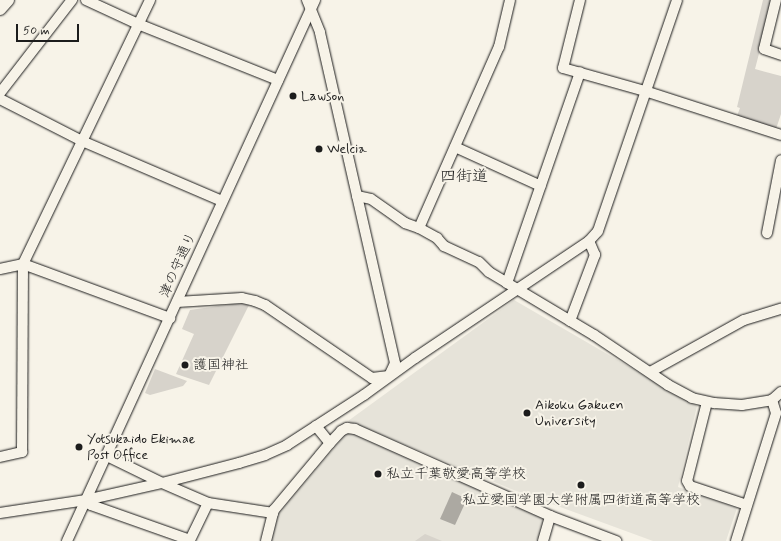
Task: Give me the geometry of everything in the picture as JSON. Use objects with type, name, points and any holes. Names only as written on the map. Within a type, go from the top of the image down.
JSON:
[{"type":"main road","points":[[0,9],[8,0]]},
{"type":"street","points":[[0,93],[72,0]]},
{"type":"street","points":[[86,0],[138,24],[278,80]]},
{"type":"street","points":[[0,458],[22,452],[23,264],[150,0]]},
{"type":"street","points":[[307,0],[310,11],[320,32],[396,363],[389,376]]},
{"type":"street","name":"津の守通り","points":[[67,541],[315,0]]},
{"type":"street","points":[[419,228],[499,47],[510,0]]},
{"type":"street","points":[[580,0],[564,68],[645,91],[781,135]]},
{"type":"street","points":[[0,513],[86,500],[201,474],[265,455],[287,445],[389,376],[512,286],[589,241],[598,230],[677,0]]},
{"type":"street","points":[[776,0],[777,13],[764,49],[781,55]]},
{"type":"street","points":[[512,286],[541,186],[580,72]]},
{"type":"street","points":[[0,99],[82,141],[222,201]]},
{"type":"street","points":[[455,146],[541,186]]},
{"type":"street","points":[[768,234],[781,160]]},
{"type":"street","points":[[358,196],[371,199],[404,223],[419,228],[437,238],[444,246],[479,262],[489,272],[570,321],[682,393],[706,402],[742,405],[772,400],[781,392]]},
{"type":"street","points":[[570,321],[595,254],[589,241]]},
{"type":"street","points":[[0,269],[23,264],[170,318]]},
{"type":"street","points":[[177,302],[242,298],[255,301],[265,305],[372,378],[389,376]]},
{"type":"street","points":[[650,372],[744,320],[781,309]]},
{"type":"street","points":[[736,541],[776,413],[772,400]]},
{"type":"street","points":[[706,402],[687,481],[690,486],[748,505]]},
{"type":"street","points":[[316,426],[330,442]]},
{"type":"street","points":[[266,541],[273,513],[330,442],[346,428],[355,429],[550,516],[616,541]]},
{"type":"street","points":[[107,456],[162,483],[208,503],[273,513]]},
{"type":"street","points":[[86,500],[91,505],[190,540],[208,503]]},
{"type":"street","points":[[543,541],[550,516]]},
{"type":"shaded area","points":[[763,0],[773,0],[755,69],[781,76],[781,114],[776,129],[737,116],[740,108],[737,107]]},
{"type":"shaded area","name":"Aikoku Gakuen University","points":[[514,300],[697,406],[678,487],[737,508],[726,541],[653,541],[511,489],[348,421]]},
{"type":"shaded area","points":[[239,303],[249,305],[209,385],[176,374],[194,334],[182,329],[190,310]]},
{"type":"shaded area","points":[[155,369],[187,381],[183,386],[150,395],[145,393]]},
{"type":"shaded area","name":"私立千葉敬愛高等学校","points":[[350,432],[542,518],[544,522],[539,541],[271,541],[279,513],[345,435]]},
{"type":"shaded area","points":[[452,492],[467,499],[455,525],[440,519]]},
{"type":"shaded area","points":[[425,534],[442,541],[415,541]]},
{"type":"place","name":"Lawson","points":[[293,96]]},
{"type":"place","name":"Welcia","points":[[319,149]]},
{"type":"place","name":"護国神社","points":[[185,365]]},
{"type":"place","name":"Aikoku Gakuen University","points":[[527,413]]},
{"type":"place","name":"Yotsukaido Ekimae Post Office","points":[[79,447]]},
{"type":"place","name":"私立千葉敬愛高等学校","points":[[378,474]]},
{"type":"place","name":"私立愛国学園大学附属四街道高等学校","points":[[581,485]]},
{"type":"district","name":"四街道","points":[[464,177]]}]
